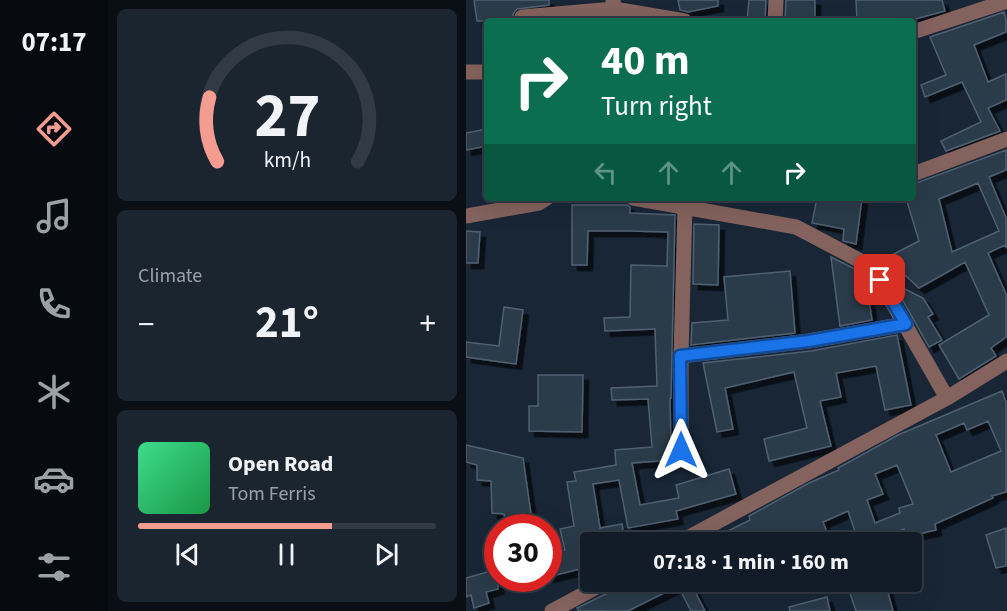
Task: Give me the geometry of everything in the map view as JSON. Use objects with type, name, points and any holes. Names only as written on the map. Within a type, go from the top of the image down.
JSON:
[{"type":"street","points":[[775,18],[776,0]]},
{"type":"street","points":[[916,31],[1006,1]]},
{"type":"street","points":[[522,18],[522,16],[614,5],[672,18]]},
{"type":"street","points":[[466,72],[484,72]]},
{"type":"street","points":[[916,173],[1006,139]]},
{"type":"street","points":[[466,216],[542,201]]},
{"type":"street","points":[[652,201],[796,227],[872,267],[947,398]]},
{"type":"street","points":[[681,450],[680,356],[685,206]]},
{"type":"street","points":[[680,356],[809,341],[906,324]]},
{"type":"street","points":[[698,532],[947,398],[1006,361]]},
{"type":"street","points":[[557,610],[588,592]]},
{"type":"building","points":[[474,0],[549,0],[549,5],[517,9],[513,18],[484,18],[484,21],[477,21]]},
{"type":"building","points":[[678,0],[718,0],[718,6],[688,12],[680,10]]},
{"type":"building","points":[[749,0],[766,0],[765,18],[747,18]]},
{"type":"building","points":[[786,0],[815,0],[815,18],[785,18]]},
{"type":"building","points":[[856,0],[942,0],[945,11],[916,19],[857,18]]},
{"type":"building","points":[[1004,12],[1006,32],[974,45],[988,82],[1006,74],[1006,100],[988,108],[1000,131],[946,151],[941,141],[981,122],[962,82],[925,97],[921,85],[946,75],[930,37]]},
{"type":"building","points":[[484,130],[484,147],[466,150],[466,133]]},
{"type":"building","points":[[1006,150],[1006,170],[989,177],[1006,218],[1006,248],[1005,245],[988,253],[1006,294],[1006,337],[991,348],[996,356],[959,379],[939,345],[989,315],[965,262],[919,288],[886,258],[919,241],[907,201],[916,201],[916,182]],"holes":[[[978,183],[999,231],[952,252],[939,199]]]},
{"type":"building","points":[[816,201],[862,201],[856,244],[843,241],[844,229],[812,223]]},
{"type":"building","points":[[572,205],[627,205],[630,207],[630,213],[675,215],[670,398],[673,460],[632,463],[640,505],[679,498],[676,485],[729,469],[736,494],[676,511],[678,519],[628,528],[619,480],[593,484],[600,528],[622,524],[623,532],[580,532],[580,569],[562,574],[562,551],[565,550],[562,529],[574,526],[567,482],[576,481],[574,472],[616,465],[615,450],[652,447],[648,399],[612,400],[611,388],[657,386],[655,329],[605,331],[604,318],[630,317],[631,265],[667,266],[668,232],[588,231],[587,265],[572,265]]},
{"type":"building","points":[[694,224],[719,225],[718,285],[693,284]]},
{"type":"building","points":[[466,231],[480,232],[478,263],[466,263]]},
{"type":"building","points":[[831,257],[865,274],[872,320],[840,326]]},
{"type":"building","points":[[790,271],[795,333],[691,345],[692,323],[728,320],[724,277]]},
{"type":"building","points":[[893,283],[923,298],[933,314],[928,317],[942,340],[929,347]]},
{"type":"building","points":[[504,307],[523,310],[516,364],[466,357],[466,342],[499,346]]},
{"type":"building","points":[[897,335],[911,405],[885,410],[876,366],[836,373],[841,397],[820,401],[831,446],[769,461],[764,439],[807,428],[794,372],[725,388],[733,429],[717,432],[703,363],[811,351]]},
{"type":"building","points":[[538,375],[583,375],[582,432],[529,431],[529,406],[538,406]]},
{"type":"building","points":[[1002,391],[1006,402],[1006,492],[992,496],[993,498],[935,524],[936,530],[922,533],[905,532],[904,529],[896,532],[855,532],[848,511],[823,522],[827,532],[726,532],[750,520],[749,516],[809,483],[839,470],[838,468],[898,435]],"holes":[[[988,421],[1001,451],[951,472],[936,435],[964,423],[967,430]],[[897,465],[913,504],[899,508],[900,513],[875,523],[867,500],[883,494],[875,474]]]},
{"type":"building","points":[[466,445],[523,458],[531,514],[492,513],[491,481],[477,480],[477,465],[466,462]]},
{"type":"building","points":[[1006,528],[1006,566],[996,568],[986,535]]},
{"type":"building","points":[[484,573],[484,592],[486,592],[489,603],[474,608],[471,595],[466,597],[466,578]]},
{"type":"building","points":[[610,592],[666,592],[628,611],[579,611],[577,608]]},
{"type":"building","points":[[681,592],[695,592],[705,611],[691,611]]},
{"type":"building","points":[[849,592],[888,592],[893,611],[856,611]]},
{"type":"building","points":[[827,597],[830,611],[790,611],[789,607]]},
{"type":"route","points":[[681,450],[680,356],[809,341],[906,324],[880,280]]}]
